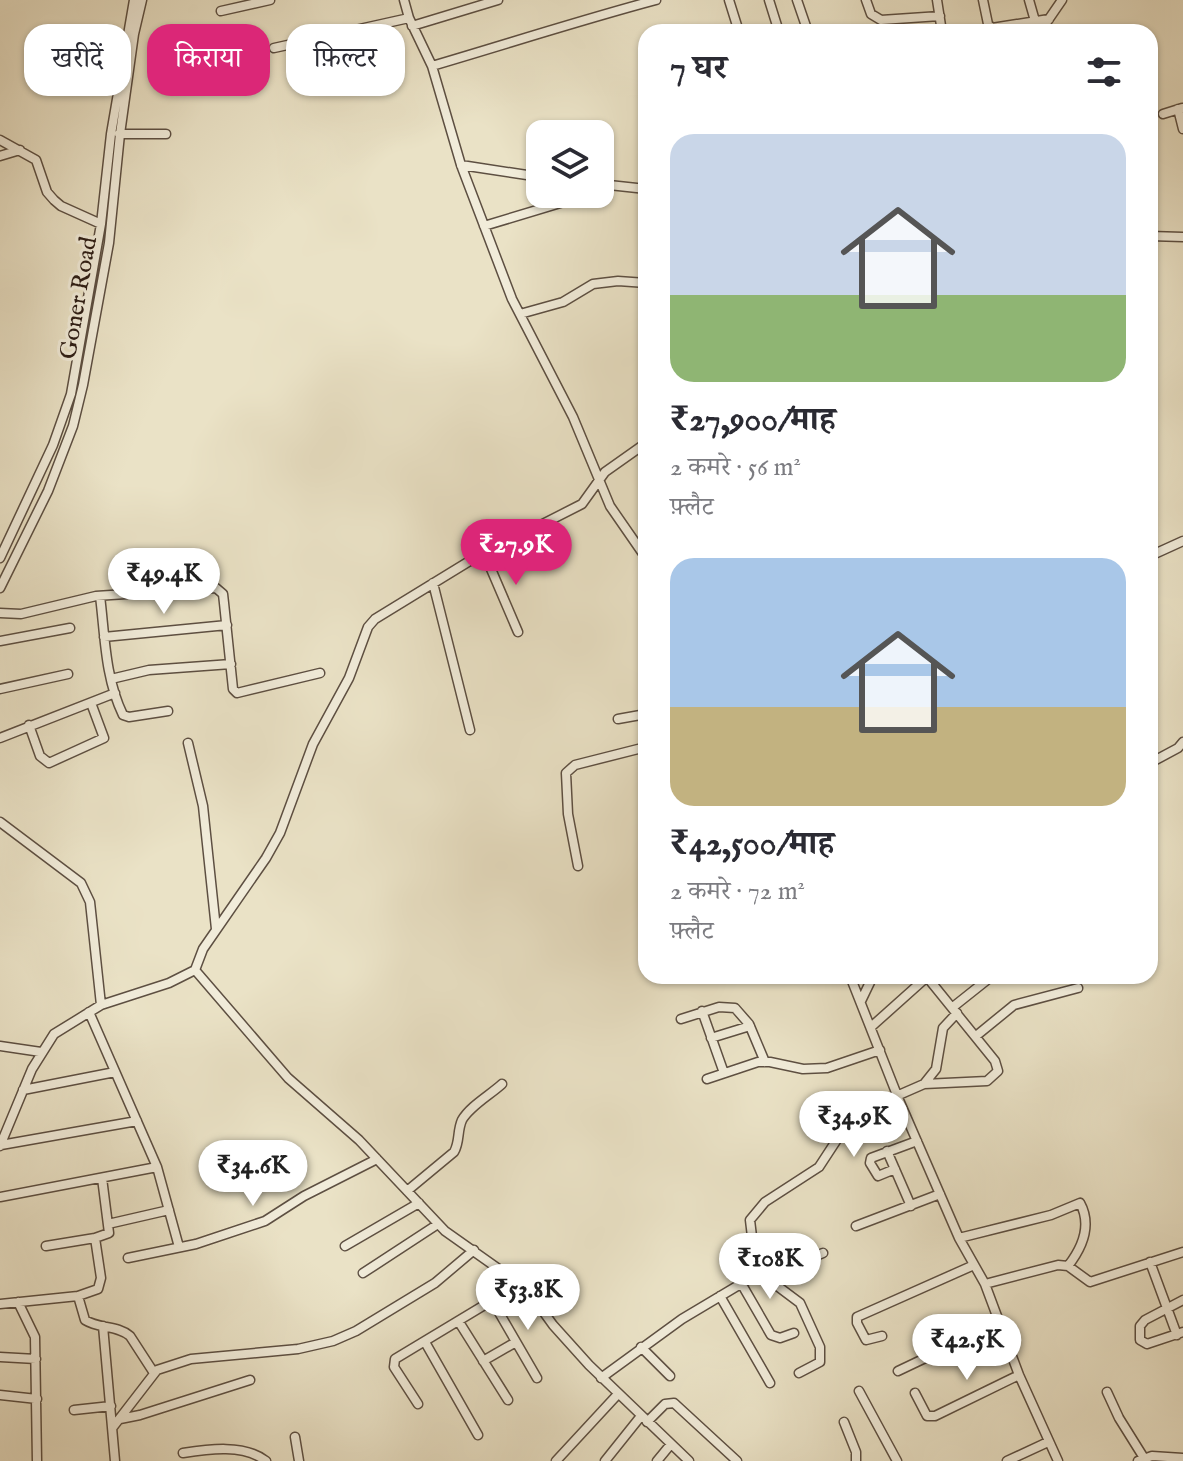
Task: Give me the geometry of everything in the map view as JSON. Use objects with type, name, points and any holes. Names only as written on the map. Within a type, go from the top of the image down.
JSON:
[{"type":"street","name":"Goner Road","points":[[0,588],[48,491],[73,426],[83,385],[109,243],[116,134],[134,0]]},
{"type":"street","name":"Goner Road","points":[[0,558],[53,445],[71,394],[142,0]]},
{"type":"street","points":[[221,11],[270,0]]},
{"type":"street","points":[[404,0],[432,66],[461,165],[520,314],[573,417],[618,520],[638,547]]},
{"type":"street","points":[[274,48],[411,22],[498,0]]},
{"type":"street","points":[[432,66],[656,0]]},
{"type":"street","points":[[729,0],[736,24]]},
{"type":"street","points":[[769,0],[776,24]]},
{"type":"street","points":[[798,0],[806,24]]},
{"type":"street","points":[[866,0],[871,14],[881,20],[940,16]]},
{"type":"street","points":[[937,0],[941,24]]},
{"type":"street","points":[[983,0],[988,24]]},
{"type":"street","points":[[1029,0],[1035,21]]},
{"type":"street","points":[[1046,24],[1062,0]]},
{"type":"street","points":[[1017,24],[1049,19]]},
{"type":"street","points":[[881,20],[881,24]]},
{"type":"street","points":[[1163,114],[1181,109],[1183,129]]},
{"type":"street","points":[[116,134],[166,134]]},
{"type":"street","points":[[0,140],[36,160],[47,192],[61,206],[101,224]]},
{"type":"street","points":[[0,156],[20,150]]},
{"type":"street","points":[[461,165],[526,175]]},
{"type":"street","points":[[614,186],[638,188]]},
{"type":"street","points":[[484,226],[544,208]]},
{"type":"street","points":[[1158,236],[1183,237]]},
{"type":"street","points":[[520,314],[563,302],[593,284],[638,282]]},
{"type":"street","points":[[0,1146],[41,1052],[54,1034],[101,1005],[169,983],[195,970],[203,949],[280,833],[313,744],[349,678],[368,627],[375,619],[433,583],[582,504],[595,489],[599,478],[638,448]]},
{"type":"street","points":[[35,485],[48,491]]},
{"type":"street","points":[[1158,552],[1183,541]]},
{"type":"street","points":[[485,555],[518,632]]},
{"type":"street","points":[[433,583],[470,730]]},
{"type":"street","points":[[0,613],[21,614],[100,596],[216,588],[223,594],[233,689],[237,693],[320,673]]},
{"type":"street","points":[[100,596],[111,679],[123,715],[129,717],[168,711]]},
{"type":"street","points":[[104,637],[227,625]]},
{"type":"street","points":[[0,641],[70,628]]},
{"type":"street","points":[[111,679],[149,670],[231,664]]},
{"type":"street","points":[[0,689],[68,674]]},
{"type":"street","points":[[0,738],[115,693]]},
{"type":"street","points":[[29,725],[40,756],[49,763],[104,738],[91,703]]},
{"type":"street","points":[[618,719],[638,715]]},
{"type":"street","points":[[1158,759],[1183,742]]},
{"type":"street","points":[[188,743],[203,806],[217,930]]},
{"type":"street","points":[[578,866],[568,814],[566,773],[575,765],[638,749]]},
{"type":"street","points":[[0,822],[81,883],[90,902],[101,1005]]},
{"type":"street","points":[[195,970],[281,1071],[377,1159],[438,1224],[521,1283],[534,1296],[553,1325],[601,1378],[689,1461]]},
{"type":"street","points":[[854,984],[898,1097],[959,1238],[985,1284],[1019,1375],[1058,1461]]},
{"type":"street","points":[[861,1001],[869,984]]},
{"type":"street","points":[[871,1027],[919,984]]},
{"type":"street","points":[[799,1373],[820,1362],[820,1347],[800,1303],[755,1267],[750,1220],[765,1202],[819,1167],[853,1115],[924,1084],[987,1081],[996,1075],[998,1066],[995,1061],[934,984]]},
{"type":"street","points":[[924,1084],[936,1069],[943,1028],[955,1010],[980,984]]},
{"type":"street","points":[[976,1036],[1014,1005],[1078,988]]},
{"type":"street","points":[[681,1019],[719,1007],[735,1008],[744,1015],[765,1062]]},
{"type":"street","points":[[702,1011],[724,1073]]},
{"type":"street","points":[[89,1012],[157,1167],[179,1247]]},
{"type":"street","points":[[711,1038],[750,1026]]},
{"type":"street","points":[[0,1046],[41,1052]]},
{"type":"street","points":[[707,1079],[765,1062],[815,1070],[880,1050]]},
{"type":"street","points":[[23,1090],[115,1072]]},
{"type":"street","points":[[407,1191],[454,1152],[460,1125],[466,1115],[502,1084]]},
{"type":"street","points":[[0,1146],[137,1121]]},
{"type":"street","points":[[895,1169],[878,1176],[870,1163],[871,1158],[917,1141]]},
{"type":"street","points":[[887,1151],[911,1206]]},
{"type":"street","points":[[128,1258],[179,1247],[265,1221],[304,1196],[377,1159]]},
{"type":"street","points":[[0,1197],[157,1167]]},
{"type":"street","points":[[46,1246],[109,1233],[102,1178]]},
{"type":"street","points":[[856,1226],[940,1194]]},
{"type":"street","points":[[345,1246],[419,1203]]},
{"type":"street","points":[[959,1238],[1051,1215],[1080,1203],[1085,1231],[1078,1253],[1068,1266]]},
{"type":"street","points":[[108,1224],[169,1210]]},
{"type":"street","points":[[363,1273],[438,1224]]},
{"type":"street","points":[[0,1304],[78,1296],[93,1291],[101,1285],[95,1238]]},
{"type":"street","points":[[113,1427],[154,1373],[169,1364],[191,1359],[298,1349],[333,1341],[356,1331],[435,1283],[474,1250]]},
{"type":"street","points":[[985,1284],[1058,1265],[1068,1266],[1090,1282],[1183,1252]]},
{"type":"street","points":[[601,1378],[641,1347],[741,1283],[823,1253]]},
{"type":"street","points":[[1150,1262],[1167,1309],[1180,1333],[1147,1344],[1140,1340],[1140,1326],[1145,1320],[1167,1309],[1183,1300]]},
{"type":"street","points":[[882,1336],[866,1340],[857,1317],[974,1265]]},
{"type":"street","points":[[418,1404],[393,1363],[395,1359],[521,1283]]},
{"type":"street","points":[[741,1283],[771,1335],[780,1338],[794,1333]]},
{"type":"street","points":[[78,1296],[85,1320],[120,1329],[130,1336],[154,1373]]},
{"type":"street","points":[[720,1296],[770,1383]]},
{"type":"street","points":[[18,1302],[33,1330],[37,1461]]},
{"type":"street","points":[[493,1302],[537,1378]]},
{"type":"street","points":[[459,1322],[508,1400]]},
{"type":"street","points":[[898,1371],[999,1323]]},
{"type":"street","points":[[103,1326],[115,1461]]},
{"type":"street","points":[[425,1342],[478,1435]]},
{"type":"street","points":[[483,1361],[516,1342]]},
{"type":"street","points":[[641,1347],[670,1376]]},
{"type":"street","points":[[0,1357],[36,1359]]},
{"type":"street","points":[[915,1393],[924,1412],[930,1417],[1019,1375]]},
{"type":"street","points":[[120,1419],[250,1380]]},
{"type":"street","points":[[859,1391],[897,1461]]},
{"type":"street","points":[[1107,1392],[1141,1460],[1152,1456],[1183,1458]]},
{"type":"street","points":[[556,1461],[618,1394]]},
{"type":"street","points":[[0,1395],[37,1399]]},
{"type":"street","points":[[605,1461],[644,1419],[665,1404],[674,1403],[737,1461]]},
{"type":"street","points":[[74,1410],[111,1406]]},
{"type":"street","points":[[844,1422],[856,1452],[856,1461]]},
{"type":"street","points":[[295,1437],[299,1461]]},
{"type":"street","points":[[1007,1461],[1048,1442]]},
{"type":"street","points":[[657,1461],[671,1444]]},
{"type":"street","points":[[183,1453],[225,1449],[256,1455],[266,1461]]}]
